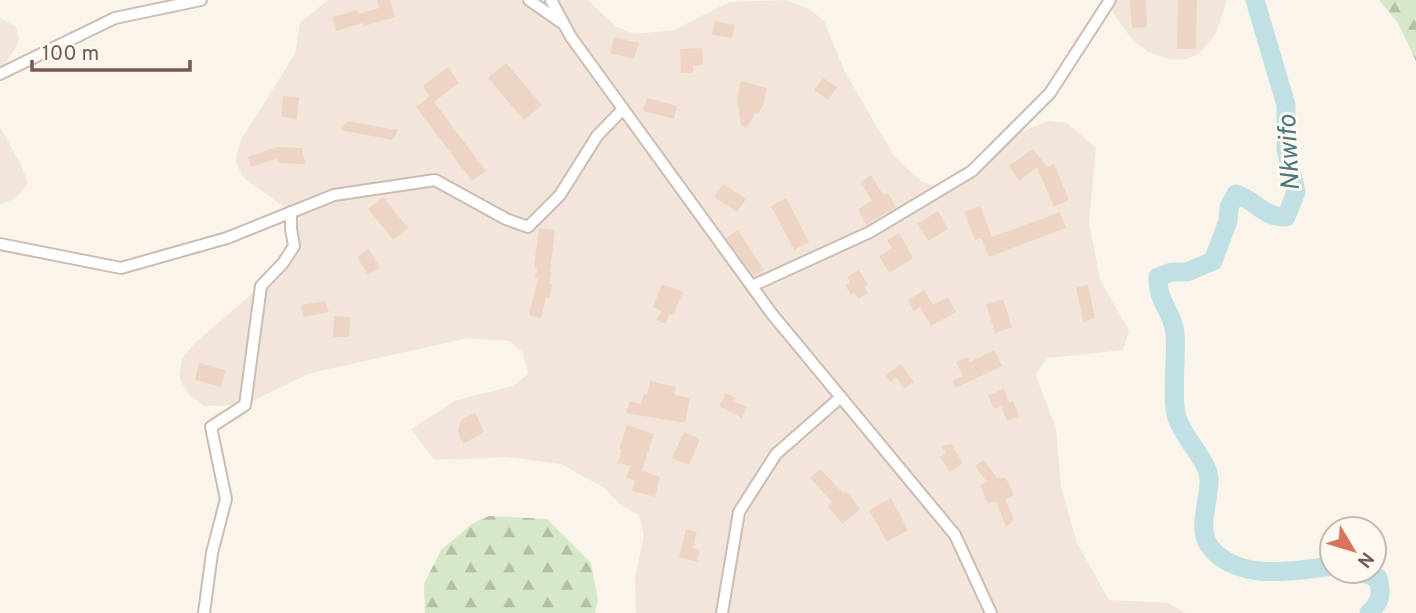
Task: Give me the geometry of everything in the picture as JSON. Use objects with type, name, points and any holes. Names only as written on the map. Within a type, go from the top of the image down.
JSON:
[{"type":"street","points":[[0,74],[115,18],[201,0]]},
{"type":"street","points":[[529,0],[564,25]]},
{"type":"street","points":[[551,0],[564,25],[623,109],[752,286],[955,535],[991,613]]},
{"type":"street","points":[[752,286],[870,232],[972,171],[1051,93],[1110,0]]},
{"type":"street","points":[[0,244],[121,268],[227,238],[334,195],[435,180],[506,219],[528,227],[560,195],[597,136],[623,109]]},
{"type":"street","points":[[204,613],[212,553],[226,499],[211,427],[245,405],[261,286],[295,246],[290,229],[291,212]]},
{"type":"street","points":[[722,613],[739,512],[776,454],[841,397]]},
{"type":"shaded area","points":[[328,0],[588,0],[615,26],[634,34],[674,30],[729,2],[786,0],[809,9],[824,21],[845,72],[894,156],[922,182],[940,186],[1006,138],[1048,121],[1067,123],[1096,148],[1089,222],[1100,279],[1129,331],[1123,350],[1048,358],[1035,374],[1056,427],[1061,486],[1077,543],[1109,600],[1169,603],[1185,613],[636,613],[635,577],[644,536],[639,515],[618,503],[606,489],[561,464],[507,457],[434,460],[411,429],[457,400],[513,386],[528,374],[523,353],[510,341],[468,338],[308,374],[245,405],[204,406],[189,395],[179,378],[182,359],[194,344],[261,286],[294,246],[291,212],[244,178],[235,161],[241,140],[295,54],[300,23]]},
{"type":"shaded area","points":[[1104,0],[1227,0],[1216,33],[1199,54],[1187,59],[1169,59],[1148,52],[1131,38]]},
{"type":"shaded area","points":[[0,18],[16,27],[19,38],[0,71]]},
{"type":"shaded area","points":[[0,127],[28,184],[14,199],[0,204]]},
{"type":"green space","points":[[1379,0],[1416,0],[1416,61],[1398,23]]},
{"type":"green space","points":[[489,516],[547,519],[591,563],[598,600],[595,613],[425,613],[424,584],[441,550],[473,523]]},
{"type":"building","points":[[377,0],[390,0],[395,17],[336,31],[332,17],[357,10],[358,14],[379,8]]},
{"type":"building","points":[[1130,0],[1146,0],[1147,27],[1132,28]]},
{"type":"building","points":[[1178,0],[1197,0],[1196,49],[1177,49]]},
{"type":"building","points":[[715,21],[735,25],[732,38],[712,35]]},
{"type":"building","points":[[614,37],[639,43],[634,59],[610,53]]},
{"type":"building","points":[[702,48],[703,65],[693,66],[693,73],[681,73],[680,49]]},
{"type":"building","points":[[506,63],[542,105],[524,120],[488,78]]},
{"type":"building","points":[[448,67],[459,83],[434,102],[486,171],[472,181],[416,107],[430,96],[423,86]]},
{"type":"building","points":[[823,78],[837,87],[828,100],[814,90]]},
{"type":"building","points":[[741,81],[767,88],[763,105],[747,128],[741,125],[737,98]]},
{"type":"building","points":[[283,96],[299,97],[297,119],[281,117]]},
{"type":"building","points":[[647,98],[677,106],[674,119],[643,111]]},
{"type":"building","points":[[347,121],[398,130],[393,140],[340,130]]},
{"type":"building","points":[[277,147],[302,148],[305,164],[278,163],[278,158],[251,167],[248,157]]},
{"type":"building","points":[[1033,149],[1047,167],[1054,164],[1069,200],[1054,207],[1037,167],[1019,181],[1009,166]]},
{"type":"building","points":[[871,175],[883,195],[888,193],[896,207],[866,225],[858,209],[872,201],[861,182]]},
{"type":"building","points":[[723,184],[746,199],[737,212],[714,197]]},
{"type":"building","points":[[383,197],[408,228],[393,240],[368,209]]},
{"type":"building","points":[[786,198],[809,242],[794,250],[771,206]]},
{"type":"building","points":[[980,206],[992,237],[1060,212],[1066,228],[989,257],[981,238],[975,240],[964,212]]},
{"type":"building","points":[[938,211],[948,229],[928,241],[917,224]]},
{"type":"building","points":[[539,228],[555,230],[549,284],[552,285],[541,318],[529,315],[538,279],[535,278],[537,268],[534,267]]},
{"type":"building","points":[[738,230],[764,270],[754,276],[726,238]]},
{"type":"building","points":[[899,233],[913,258],[889,273],[879,256],[892,248],[887,240]]},
{"type":"building","points":[[369,249],[380,268],[368,275],[357,257]]},
{"type":"building","points":[[859,270],[868,285],[864,287],[868,293],[858,299],[854,292],[851,295],[845,285],[850,282],[847,277]]},
{"type":"building","points":[[662,284],[683,292],[666,324],[656,320],[662,311],[653,307]]},
{"type":"building","points":[[1088,285],[1095,318],[1083,322],[1076,287]]},
{"type":"building","points":[[924,290],[933,305],[948,297],[956,312],[931,326],[920,307],[914,311],[908,300]]},
{"type":"building","points":[[1003,299],[1012,327],[995,333],[986,305]]},
{"type":"building","points":[[325,301],[329,312],[303,317],[301,305]]},
{"type":"building","points":[[334,316],[350,317],[349,337],[333,337]]},
{"type":"building","points":[[994,350],[1002,366],[956,388],[952,381],[963,376],[956,362],[968,357],[970,362]]},
{"type":"building","points":[[199,363],[226,370],[221,387],[195,380]]},
{"type":"building","points":[[901,364],[914,382],[904,389],[896,377],[890,382],[886,375]]},
{"type":"building","points":[[650,381],[676,387],[674,395],[690,398],[685,423],[626,413],[630,401],[641,404],[644,394],[647,395]]},
{"type":"building","points":[[1004,389],[1009,403],[1013,401],[1019,416],[1007,421],[1001,406],[994,409],[988,395]]},
{"type":"building","points":[[726,393],[736,398],[734,401],[747,407],[742,418],[719,406]]},
{"type":"building","points":[[475,413],[484,432],[463,444],[458,432],[461,420]]},
{"type":"building","points":[[627,425],[654,434],[642,470],[660,477],[655,497],[632,491],[635,481],[626,477],[631,466],[618,463],[622,450],[619,449]]},
{"type":"building","points":[[684,432],[700,439],[689,465],[672,458]]},
{"type":"building","points":[[951,444],[963,463],[950,472],[940,457],[946,453],[941,446]]},
{"type":"building","points":[[984,460],[997,478],[1006,478],[1014,495],[1005,499],[1014,520],[1006,527],[996,501],[988,504],[980,485],[987,482],[975,466]]},
{"type":"building","points":[[820,469],[843,493],[846,491],[860,509],[842,524],[828,506],[832,502],[810,478]]},
{"type":"building","points":[[891,498],[908,530],[887,542],[869,510]]},
{"type":"building","points":[[686,529],[697,532],[693,548],[700,550],[697,562],[679,557]]},
{"type":"waterway","name":"Nkwifo","points":[[1255,0],[1286,105],[1286,149],[1296,192],[1286,217],[1271,215],[1236,194],[1229,207],[1228,221],[1213,261],[1187,272],[1172,272],[1158,277],[1158,286],[1174,326],[1177,418],[1208,472],[1209,487],[1204,523],[1206,540],[1222,558],[1251,570],[1267,572],[1318,568]]},
{"type":"waterway","name":"Nkwifo","points":[[1369,613],[1380,597],[1379,585]]}]
